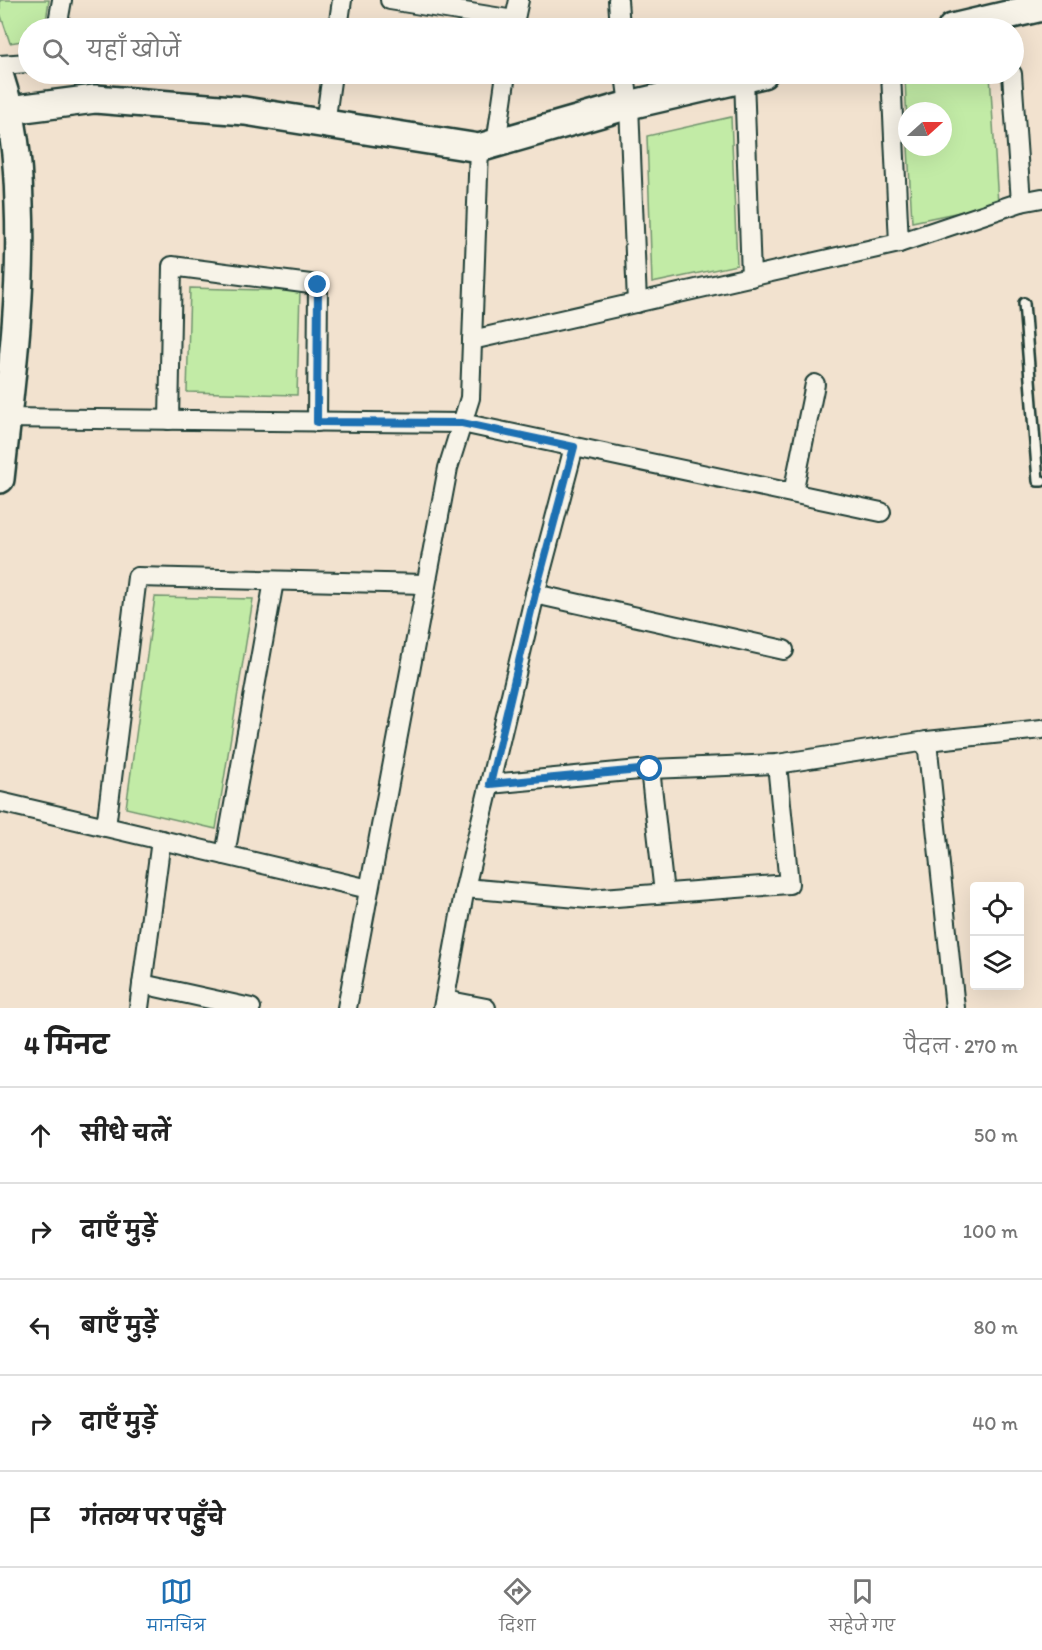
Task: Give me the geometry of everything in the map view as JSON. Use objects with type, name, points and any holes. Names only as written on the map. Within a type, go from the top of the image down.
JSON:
[{"type":"street","points":[[59,18],[62,0]]},
{"type":"street","points":[[339,18],[342,0]]},
{"type":"street","points":[[390,0],[483,18]]},
{"type":"street","points":[[515,18],[519,0]]},
{"type":"street","points":[[618,0],[619,18]]},
{"type":"street","points":[[993,18],[1042,7]]},
{"type":"street","points":[[0,65],[18,64]]},
{"type":"street","points":[[0,78],[4,111],[17,157],[21,239],[16,333],[3,418],[0,479]]},
{"type":"street","points":[[325,124],[331,84]]},
{"type":"street","points":[[347,1008],[448,468],[470,398],[472,340],[487,146],[503,84]]},
{"type":"street","points":[[626,84],[637,303]]},
{"type":"street","points":[[4,111],[95,99],[245,111],[487,146],[629,105],[720,84]]},
{"type":"street","points":[[751,277],[754,84]]},
{"type":"street","points":[[892,84],[900,243]]},
{"type":"street","points":[[1013,84],[1021,202]]},
{"type":"street","points":[[472,340],[900,243],[1021,202],[1042,198]]},
{"type":"street","points":[[169,420],[172,266],[318,285],[317,422]]},
{"type":"street","points":[[793,493],[815,384]]},
{"type":"street","points":[[3,418],[462,423],[881,512]]},
{"type":"street","points":[[486,1008],[444,1004],[465,888],[535,594],[574,447]]},
{"type":"street","points":[[106,827],[137,577],[426,584]]},
{"type":"street","points":[[225,855],[274,581]]},
{"type":"street","points":[[535,594],[784,650]]},
{"type":"street","points":[[490,784],[650,769],[777,764],[927,741],[1042,729]]},
{"type":"street","points":[[927,741],[955,1008]]},
{"type":"street","points":[[465,888],[589,899],[789,884],[777,764]]},
{"type":"street","points":[[650,769],[664,893]]},
{"type":"street","points":[[0,802],[369,889]]},
{"type":"street","points":[[139,1008],[161,840]]},
{"type":"street","points":[[142,984],[251,1008]]},
{"type":"lane","points":[[1024,303],[1038,481],[1042,481]]},
{"type":"green space","points":[[0,0],[49,0],[46,18],[18,18],[18,42],[10,43],[0,13]]},
{"type":"green space","points":[[905,84],[991,84],[998,204],[912,222],[908,156],[952,156],[952,102],[906,102]]},
{"type":"green space","points":[[731,117],[737,265],[652,283],[647,136]]},
{"type":"green space","points":[[190,288],[300,291],[297,395],[187,392]]},
{"type":"green space","points":[[155,597],[253,599],[216,829],[126,808]]},
{"type":"route","points":[[318,285],[317,422],[462,423],[574,447],[535,594],[490,784],[650,769]]}]
